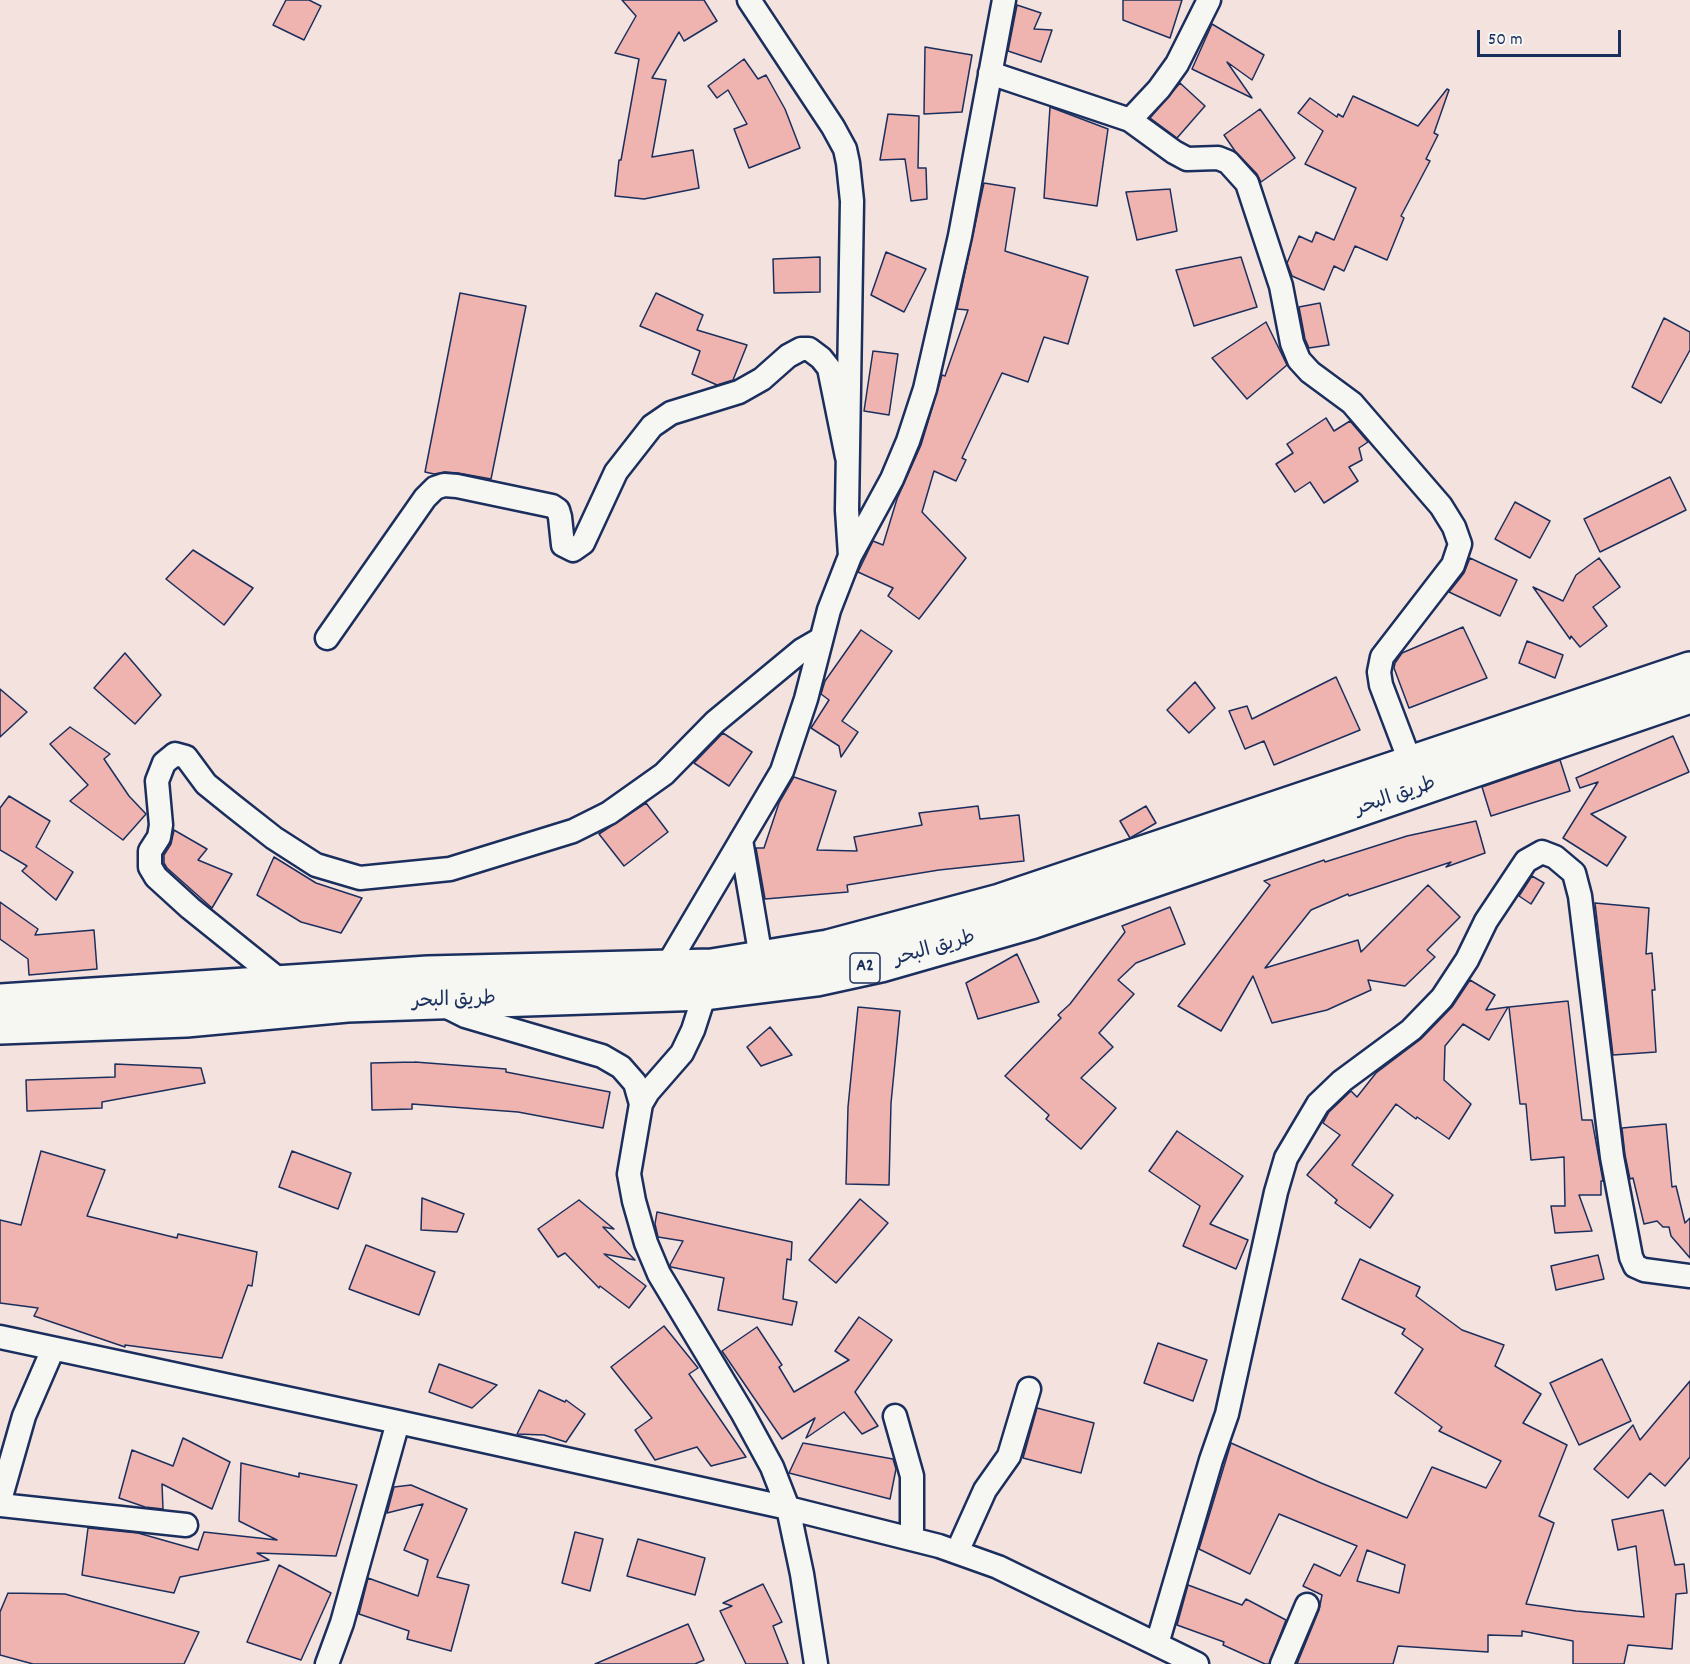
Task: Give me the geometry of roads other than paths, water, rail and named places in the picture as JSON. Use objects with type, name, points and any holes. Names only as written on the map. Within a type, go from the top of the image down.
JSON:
[{"type":"highway","name":"طريق البحر","points":[[0,1027],[76,1010],[282,982],[428,973],[665,969],[712,966],[828,947],[1000,901],[1690,669]]},
{"type":"highway","name":"طريق البحر","points":[[0,1001],[186,1020],[347,1005],[705,993],[817,979],[881,965],[964,942],[1220,859],[1690,696]]},
{"type":"street","points":[[748,0],[833,127],[845,149],[849,164],[852,201],[847,457],[850,556]]},
{"type":"street","points":[[665,969],[782,771],[806,699],[829,610],[850,556],[892,479],[908,441],[925,389],[960,236],[1004,0]]},
{"type":"street","points":[[1130,120],[1159,89],[1177,64],[1209,0]]},
{"type":"street","points":[[990,73],[1130,120],[1187,159],[1218,158],[1228,162],[1247,183],[1281,286],[1292,343],[1299,360],[1310,372],[1352,403],[1441,506],[1454,527],[1460,543],[1453,565],[1382,657],[1379,672],[1381,685],[1411,764]]},
{"type":"street","points":[[327,638],[425,498],[435,488],[444,485],[457,486],[552,506],[558,510],[560,517],[563,545],[573,550],[583,543],[616,472],[652,426],[671,413],[739,392],[762,380],[788,356],[801,350],[810,349],[828,368],[847,457]]},
{"type":"street","points":[[282,982],[190,908],[156,877],[150,867],[150,852],[159,837],[161,825],[157,781],[164,763],[175,754],[186,757],[206,784],[232,805],[274,838],[316,865],[360,878],[450,869],[573,831],[609,813],[664,774],[715,722],[802,650],[821,639]]},
{"type":"street","points":[[741,840],[761,958]]},
{"type":"street","points":[[1156,1644],[1227,1414],[1276,1192],[1286,1158],[1318,1104],[1341,1081],[1411,1030],[1442,998],[1467,960],[1486,921],[1526,861],[1542,852],[1555,857],[1574,873],[1580,896],[1612,1157],[1631,1257],[1635,1266],[1644,1270],[1690,1276]]},
{"type":"street","points":[[705,993],[693,1030],[682,1053],[648,1092],[641,1104],[629,1174],[634,1202],[658,1274],[742,1412],[772,1467],[788,1508],[802,1574],[816,1664]]},
{"type":"street","points":[[438,1003],[465,1016],[602,1056],[621,1067],[635,1083],[641,1104]]},
{"type":"street","points":[[0,1337],[788,1508],[912,1539],[998,1567],[1197,1664]]},
{"type":"street","points":[[0,1500],[24,1416],[53,1349]]},
{"type":"street","points":[[957,1552],[985,1490],[1009,1456],[1029,1389]]},
{"type":"street","points":[[895,1416],[912,1476],[912,1539]]},
{"type":"street","points":[[327,1664],[355,1581],[398,1422]]},
{"type":"street","points":[[0,1505],[186,1525]]},
{"type":"street","points":[[1282,1664],[1307,1605]]}]
